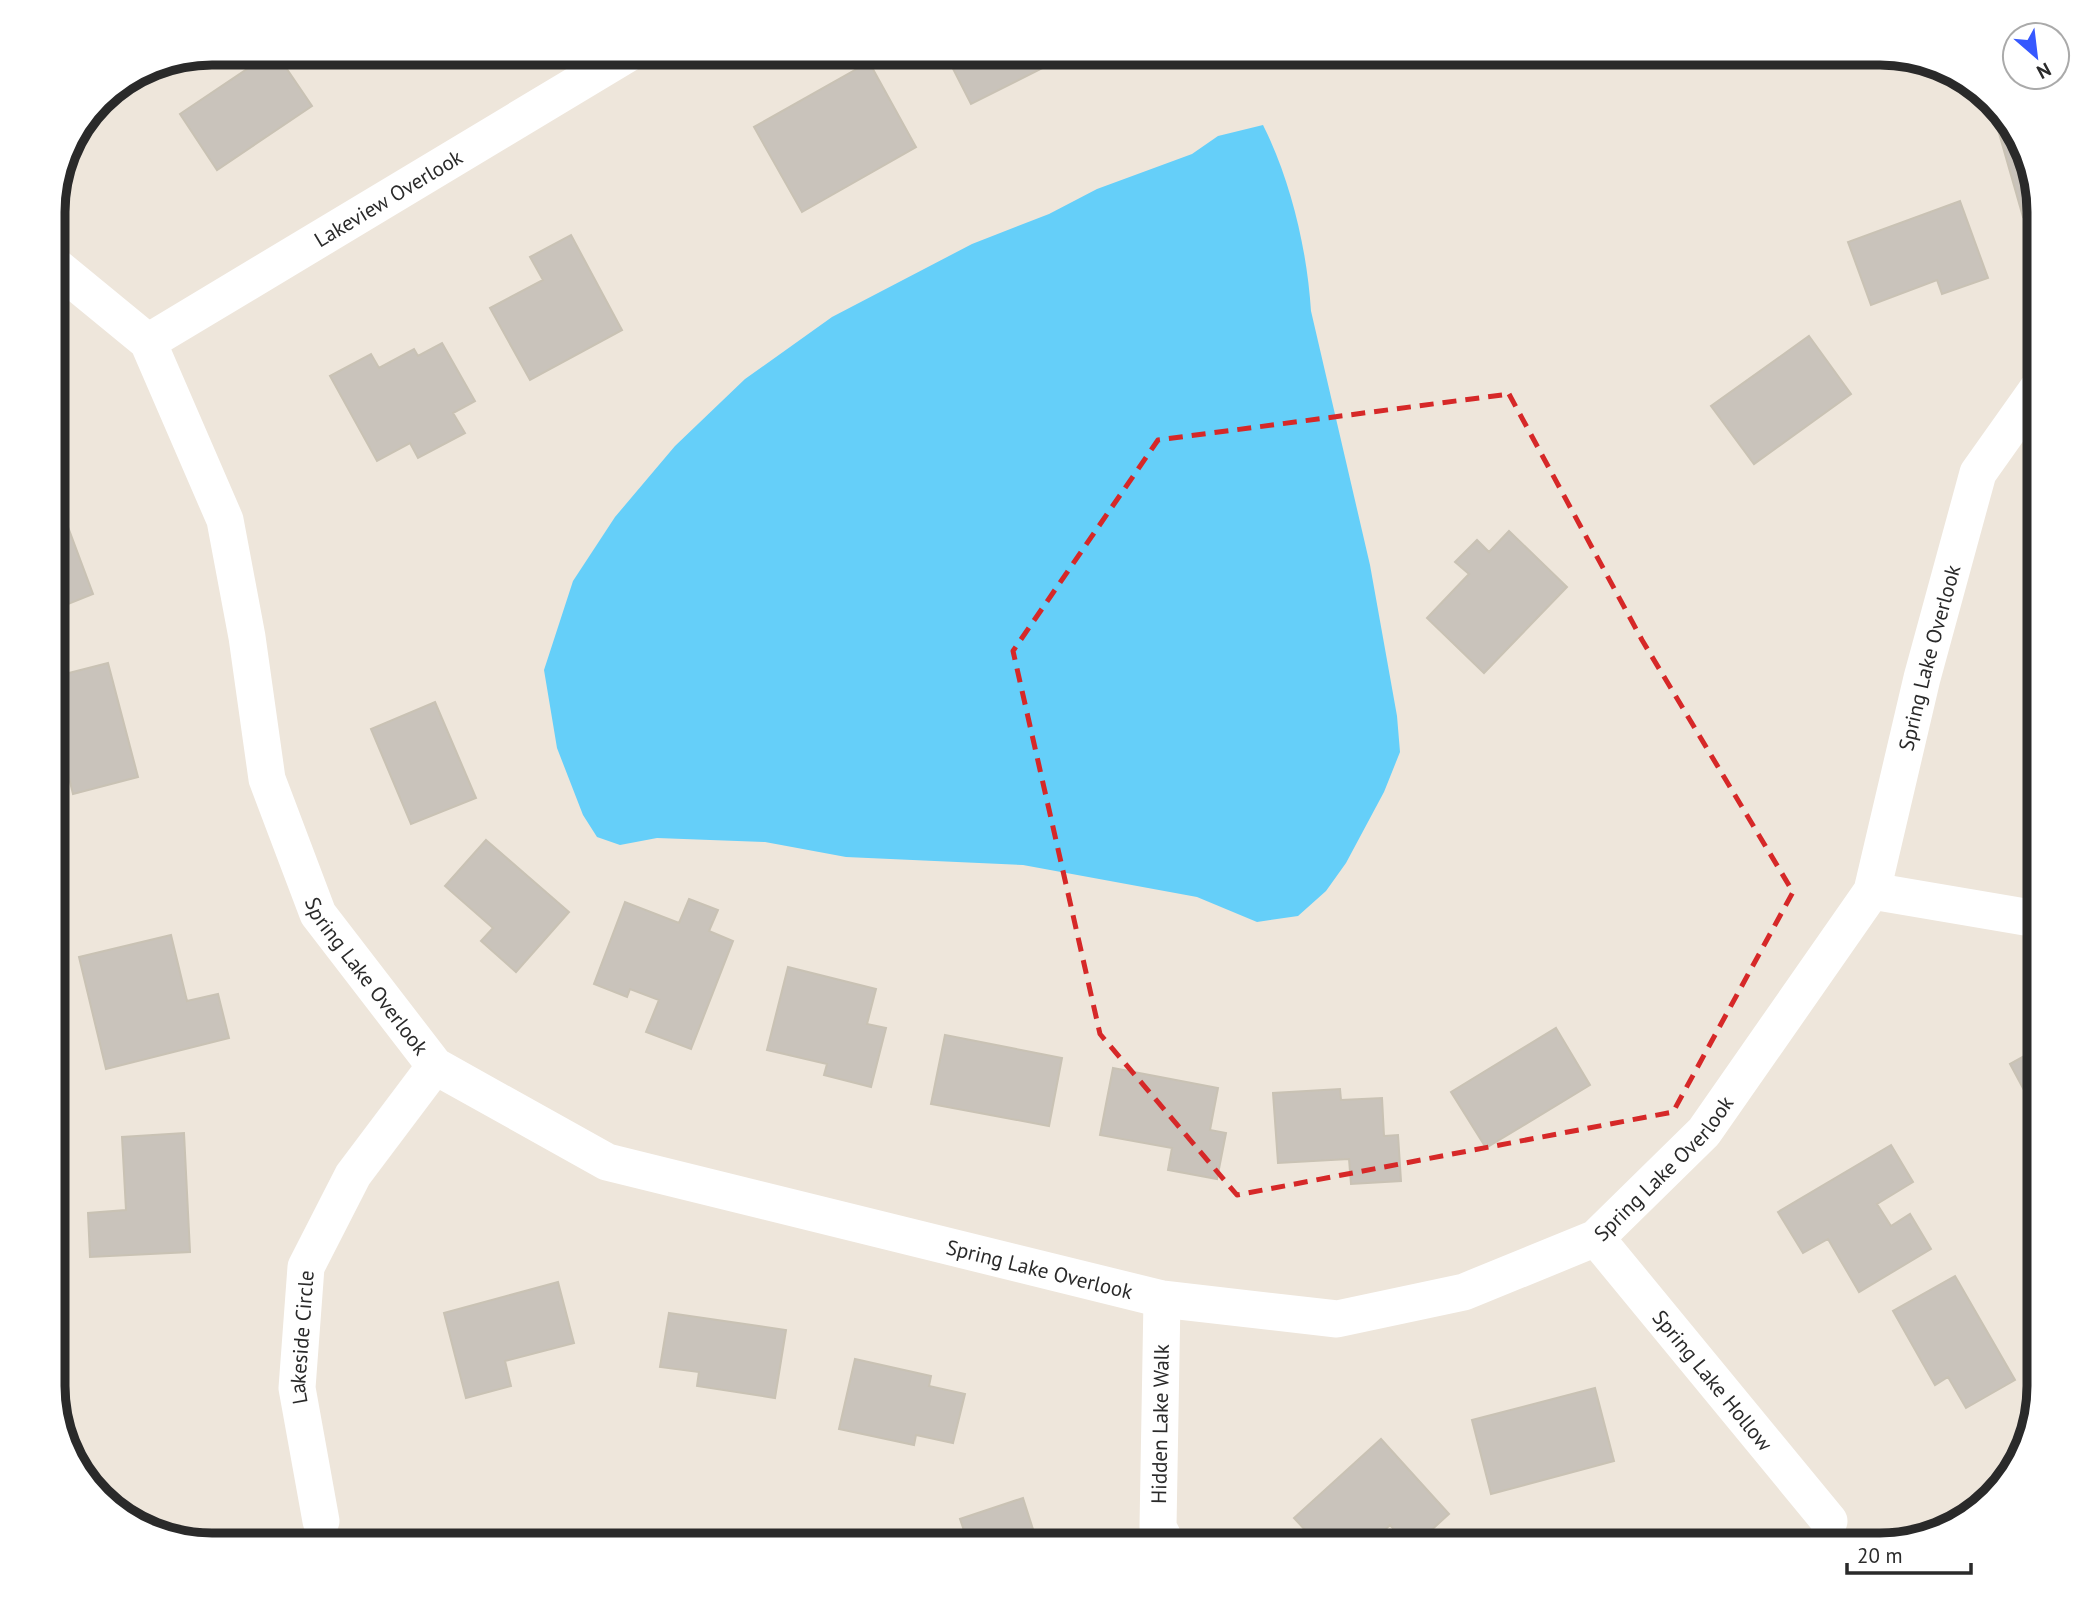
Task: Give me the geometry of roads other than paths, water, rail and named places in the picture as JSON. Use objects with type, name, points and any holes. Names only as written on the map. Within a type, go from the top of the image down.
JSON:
[{"type":"street","name":"Lakeview Overlook","points":[[148,342],[607,65]]},
{"type":"street","name":"Spring Lake Overlook","points":[[65,274],[148,342],[225,520],[247,637],[267,779],[318,914],[435,1066],[607,1162],[1162,1299],[1336,1320],[1464,1292],[1595,1238],[1704,1132],[1872,891],[1922,678],[1978,473],[2027,404]]},
{"type":"street","points":[[1872,891],[2027,916]]},
{"type":"street","name":"Lakeside Circle","points":[[321,1521],[297,1388],[306,1267],[353,1175],[435,1066]]},
{"type":"street","name":"Spring Lake Hollow","points":[[1595,1238],[1829,1521]]},
{"type":"street","name":"Hidden Lake Walk","points":[[1161,1533],[1158,1527],[1162,1299]]},
{"type":"water","points":[[1263,125],[1282,169],[1296,216],[1306,264],[1311,311],[1370,565],[1397,716],[1400,752],[1384,792],[1346,863],[1326,891],[1298,916],[1257,922],[1197,897],[1023,865],[846,857],[765,842],[657,838],[620,845],[597,837],[583,815],[557,748],[544,670],[573,581],[615,517],[675,446],[745,379],[832,317],[972,244],[1049,214],[1097,189],[1192,154],[1218,136]]}]
